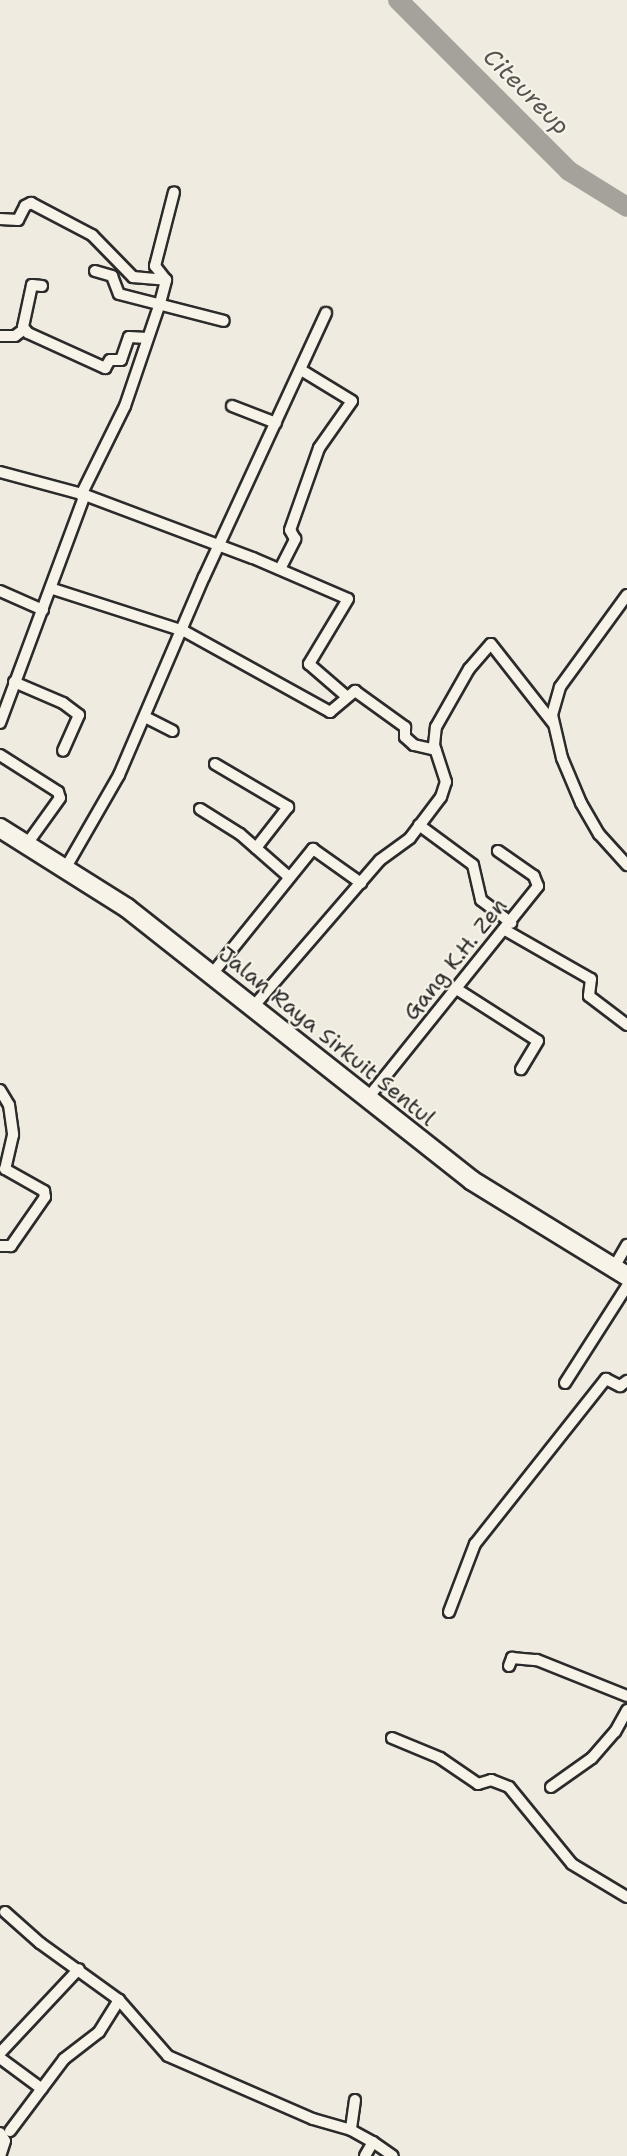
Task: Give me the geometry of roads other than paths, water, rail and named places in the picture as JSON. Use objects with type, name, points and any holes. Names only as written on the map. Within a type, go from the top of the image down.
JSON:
[{"type":"main road","name":"Jalan Raya Sirkuit Sentul","points":[[0,828],[128,908],[471,1180],[620,1273]]},
{"type":"street","points":[[166,280],[155,266],[174,192]]},
{"type":"street","points":[[0,219],[18,220],[25,206],[32,203],[92,235],[133,277],[166,280]]},
{"type":"street","points":[[95,271],[112,276],[119,294],[224,321]]},
{"type":"street","points":[[0,723],[14,682],[53,589],[83,495],[125,406],[166,280]]},
{"type":"street","points":[[0,336],[15,336],[24,330],[32,285],[42,286]]},
{"type":"street","points":[[65,868],[119,775],[184,631],[219,546],[326,313]]},
{"type":"street","points":[[24,330],[105,368],[110,360],[121,360],[129,337],[147,338]]},
{"type":"street","points":[[280,569],[295,538],[291,530],[319,448],[352,399],[301,370]]},
{"type":"street","points":[[232,406],[276,423]]},
{"type":"street","points":[[0,472],[83,495],[280,569],[348,598],[309,664],[346,696]]},
{"type":"street","points":[[53,589],[184,631],[330,712],[346,696],[355,691],[405,727],[405,737],[414,746],[435,750]]},
{"type":"street","points":[[0,591],[43,610]]},
{"type":"street","points":[[553,723],[560,687],[627,595]]},
{"type":"street","points":[[253,1007],[361,882],[419,825],[445,788],[445,777],[435,750],[438,723],[469,669],[491,644],[553,723],[571,780],[589,819],[627,865]]},
{"type":"street","points":[[14,682],[63,703],[79,715],[63,752]]},
{"type":"street","points":[[145,717],[173,731]]},
{"type":"street","points":[[0,755],[58,792],[60,798],[27,844]]},
{"type":"street","points":[[215,764],[288,807],[256,848]]},
{"type":"street","points":[[201,809],[256,848],[288,876]]},
{"type":"street","points":[[419,825],[473,865],[480,900],[508,926],[591,979],[589,996],[627,1025]]},
{"type":"street","points":[[212,974],[288,876],[313,849],[361,882]]},
{"type":"street","name":"Gang K.H. Zen","points":[[367,1099],[455,988],[508,926],[539,882],[498,851]]},
{"type":"street","points":[[455,988],[538,1041],[521,1069]]},
{"type":"street","points":[[0,1090],[9,1105],[13,1135],[5,1169],[45,1194],[11,1246],[0,1246]]},
{"type":"street","points":[[620,1273],[627,1245]]},
{"type":"street","points":[[565,1383],[627,1286]]},
{"type":"street","points":[[449,1612],[475,1544],[606,1379],[622,1386],[627,1381]]},
{"type":"street","points":[[509,1666],[512,1658],[537,1660],[627,1696]]},
{"type":"street","points":[[551,1786],[592,1758],[615,1732],[627,1710]]},
{"type":"street","points":[[392,1738],[440,1758],[478,1784],[491,1780],[509,1787],[572,1864],[627,1897]]},
{"type":"street","points":[[5,1912],[40,1943],[119,2000],[168,2056],[313,2119],[351,2130],[393,2156]]},
{"type":"street","points":[[0,2053],[78,1970]]},
{"type":"street","points":[[0,2156],[5,2141],[5,2132],[64,2059],[99,2032],[119,2000]]},
{"type":"street","points":[[0,2058],[42,2089]]},
{"type":"street","points":[[351,2130],[355,2100]]},
{"type":"street","points":[[365,2156],[372,2142]]},
{"type":"waterway","name":"Citeureup","points":[[398,0],[569,171],[627,207]]}]
